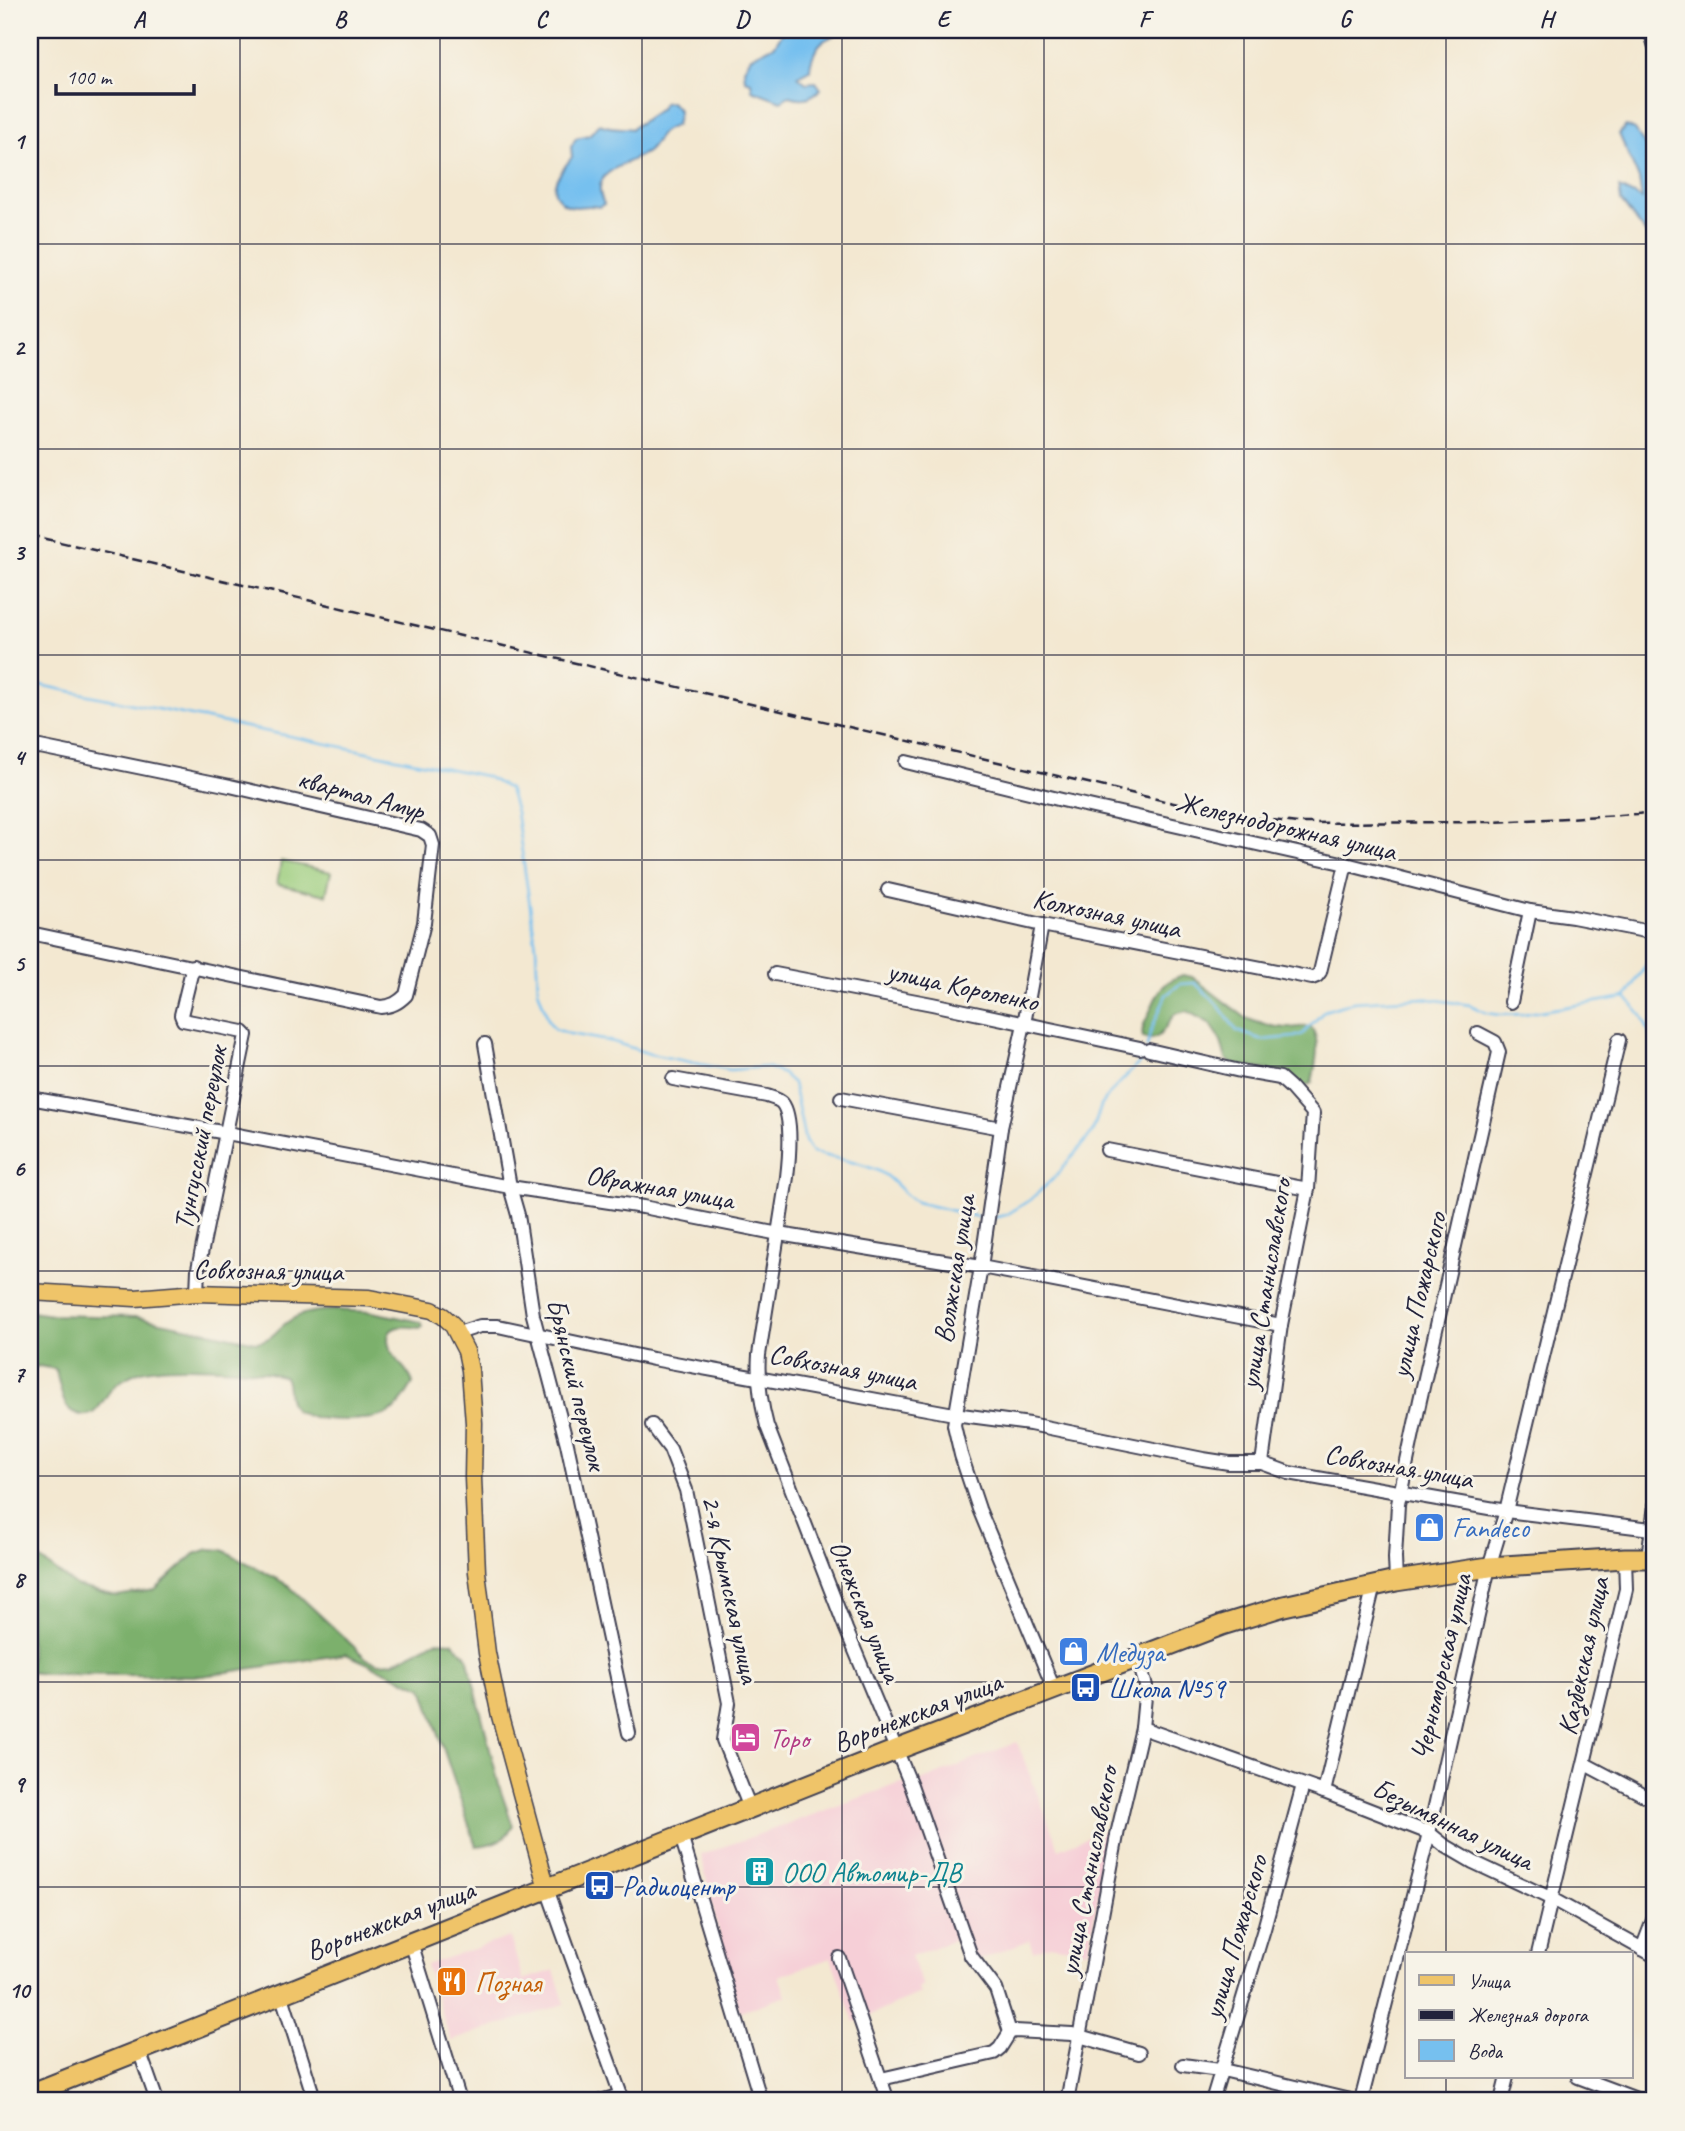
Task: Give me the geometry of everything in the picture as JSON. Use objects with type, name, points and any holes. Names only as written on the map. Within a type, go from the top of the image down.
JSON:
[{"type":"highway","name":"Воронежская улица","points":[[32,2096],[281,1993],[896,1750],[1137,1656],[1251,1615],[1374,1585],[1489,1567],[1651,1558]]},
{"type":"main road","name":"Совхозная улица","points":[[30,1292],[135,1298],[197,1293],[369,1298],[432,1310],[443,1316],[458,1333]]},
{"type":"main road","points":[[458,1333],[470,1370],[474,1423],[473,1478],[477,1572],[487,1653],[500,1716],[547,1889]]},
{"type":"street","points":[[1650,30],[1655,47]]},
{"type":"street","name":"квартал Амур","points":[[30,748],[40,747],[243,789],[421,830],[430,836],[433,845],[424,923],[406,995],[400,1002],[381,1007],[30,933]]},
{"type":"street","name":"Железнодорожная улица","points":[[906,762],[1346,864],[1530,911],[1655,933]]},
{"type":"street","name":"Колхозная улица","points":[[888,890],[1042,925],[1305,978],[1317,976],[1320,972],[1346,864]]},
{"type":"street","points":[[1511,1002],[1530,911]]},
{"type":"street","name":"Волжская улица","points":[[1042,925],[1001,1128],[981,1267],[954,1414],[956,1438],[979,1509],[1054,1689]]},
{"type":"street","name":"Тунгусский переулок","points":[[193,966],[181,1015],[183,1020],[243,1032],[246,1035],[198,1269],[197,1293]]},
{"type":"street","name":"улица Короленко","points":[[775,974],[1280,1078],[1313,1113]]},
{"type":"street","name":"улица Пожарского","points":[[1396,1581],[1396,1525],[1400,1493],[1499,1052],[1495,1042],[1478,1033]]},
{"type":"street","name":"Черноморская улица","points":[[1361,2101],[1429,1833],[1489,1567],[1506,1511],[1619,1040]]},
{"type":"street","name":"Брянский переулок","points":[[485,1044],[510,1187],[518,1215],[537,1336],[570,1456],[629,1733]]},
{"type":"street","name":"Онежская улица","points":[[673,1079],[766,1096],[779,1100],[787,1113],[790,1155],[759,1355],[762,1406],[767,1426],[825,1577],[916,1798],[971,1956],[996,1989],[1010,2032]]},
{"type":"street","name":"Овражная улица","points":[[30,1098],[510,1187],[643,1207],[779,1234],[981,1267],[1281,1325]]},
{"type":"street","points":[[841,1098],[1001,1128]]},
{"type":"street","name":"улица Станиславского","points":[[1262,1463],[1281,1325],[1308,1189],[1313,1113]]},
{"type":"street","points":[[1107,1150],[1308,1189]]},
{"type":"street","name":"Совхозная улица","points":[[458,1333],[480,1326],[498,1326],[537,1336],[759,1378],[954,1414],[1030,1424],[1229,1463],[1262,1463],[1289,1473],[1506,1511],[1651,1529]]},
{"type":"street","name":"2-я Крымская улица","points":[[652,1425],[670,1449],[686,1490],[729,1703],[723,1740],[750,1808]]},
{"type":"street","name":"Казбекская улица","points":[[1651,1558],[1651,1529],[1655,1505]]},
{"type":"street","name":"Казбекская улица","points":[[1539,1952],[1626,1589],[1625,1558]]},
{"type":"street","points":[[1324,1792],[1374,1585]]},
{"type":"street","name":"улица Станиславского","points":[[1068,2096],[1118,1830],[1142,1728],[1147,1693],[1146,1681],[1137,1656]]},
{"type":"street","name":"Безымянная улица","points":[[1142,1728],[1324,1792],[1429,1833],[1473,1862],[1552,1899],[1655,1956]]},
{"type":"street","name":"Казбекская улица","points":[[1585,1763],[1655,1801]]},
{"type":"street","name":"улица Пожарского","points":[[1212,2101],[1264,1929],[1303,1785]]},
{"type":"street","points":[[681,1836],[761,2101]]},
{"type":"street","points":[[547,1889],[622,2098],[601,2101]]},
{"type":"street","points":[[1642,1949],[1655,1915]]},
{"type":"street","points":[[411,1942],[460,2101]]},
{"type":"street","points":[[839,1958],[888,2101]]},
{"type":"street","points":[[281,1993],[315,2101]]},
{"type":"street","points":[[881,2079],[994,2053],[1010,2032],[1080,2036],[1139,2053]]},
{"type":"street","points":[[139,2050],[157,2101]]},
{"type":"street","points":[[1183,2065],[1354,2101]]},
{"type":"street","points":[[1502,2101],[1507,2078]]},
{"type":"street","points":[[1581,2078],[1642,2101]]},
{"type":"shaded area","points":[[1017,1742],[1059,1849],[1110,1830],[1088,1951],[1050,1945],[1033,1951],[1029,1940],[967,1965],[955,1940],[911,1956],[923,1986],[918,1988],[920,1994],[854,2022],[831,1958],[779,1976],[786,1996],[740,2012],[731,1986],[701,1855],[901,1783],[916,1783]]},
{"type":"shaded area","points":[[510,1937],[523,1980],[554,1970],[565,2004],[451,2041],[426,1965]]},
{"type":"green space","points":[[281,861],[331,872],[326,895],[277,884]]},
{"type":"green space","points":[[1183,975],[1192,977],[1246,1018],[1282,1028],[1311,1027],[1317,1047],[1312,1083],[1303,1087],[1268,1070],[1234,1065],[1226,1059],[1221,1042],[1211,1024],[1187,1011],[1175,1014],[1158,1036],[1143,1038],[1144,1024],[1160,991],[1169,982]]},
{"type":"green space","points":[[333,1310],[372,1312],[421,1322],[421,1328],[400,1327],[391,1330],[389,1334],[389,1346],[413,1383],[399,1404],[389,1413],[354,1420],[310,1417],[293,1408],[285,1377],[254,1371],[187,1367],[133,1374],[112,1388],[96,1411],[80,1415],[66,1405],[55,1369],[39,1366],[30,1369],[30,1312],[137,1317],[256,1342],[271,1337],[294,1318]]},
{"type":"green space","points":[[209,1549],[223,1550],[288,1585],[367,1659],[378,1663],[394,1662],[436,1641],[452,1642],[467,1656],[500,1789],[513,1826],[506,1835],[492,1843],[476,1846],[423,1688],[346,1654],[202,1676],[30,1672],[30,1552],[76,1586],[116,1596],[155,1590],[195,1554]]},
{"type":"water","points":[[784,30],[840,30],[821,43],[813,56],[810,70],[798,76],[806,83],[816,82],[821,89],[810,97],[789,96],[781,101],[752,90],[751,82],[745,80],[744,69],[751,57],[775,45]]},
{"type":"water","points":[[671,102],[679,111],[676,125],[662,133],[647,152],[611,170],[605,176],[600,193],[604,204],[599,207],[577,207],[559,199],[555,191],[556,181],[572,157],[571,147],[576,138],[589,135],[600,124],[631,129],[660,109],[663,103]]},
{"type":"water","points":[[1626,126],[1635,130],[1655,161],[1655,245],[1621,201],[1619,188],[1642,199],[1639,179],[1619,134]]},
{"type":"waterway","points":[[30,683],[485,776],[509,789],[516,812],[536,946],[538,990],[549,1022],[555,1029],[614,1042],[650,1054],[730,1070],[767,1067],[783,1074],[793,1083],[805,1141],[812,1153],[876,1170],[887,1176],[916,1202],[982,1218]]},
{"type":"waterway","points":[[1147,1047],[1166,995],[1180,984],[1195,983],[1218,1005],[1237,1031],[1263,1040],[1303,1034],[1324,1011],[1353,1002],[1423,998],[1470,1005],[1487,1013],[1500,1015],[1523,1014],[1626,997],[1655,951]]},
{"type":"waterway","points":[[1626,997],[1642,1016],[1655,1046]]},
{"type":"waterway","points":[[992,1218],[1006,1215],[1030,1200],[1054,1178],[1092,1133],[1101,1106],[1110,1093],[1144,1058],[1145,1053]]},
{"type":"railway","points":[[30,535],[1216,813],[1297,823],[1493,822],[1655,811]]},
{"type":"place","name":"Fandeco","points":[[1429,1527]]},
{"type":"place","name":"Медуза","points":[[1073,1652]]},
{"type":"place","name":"Школа №59","points":[[1085,1688]]},
{"type":"place","name":"Торо","points":[[746,1738]]},
{"type":"place","name":"ООО Автомир-ДВ","points":[[759,1872]]},
{"type":"place","name":"Радиоцентр","points":[[599,1886]]},
{"type":"place","name":"Позная","points":[[452,1982]]}]
